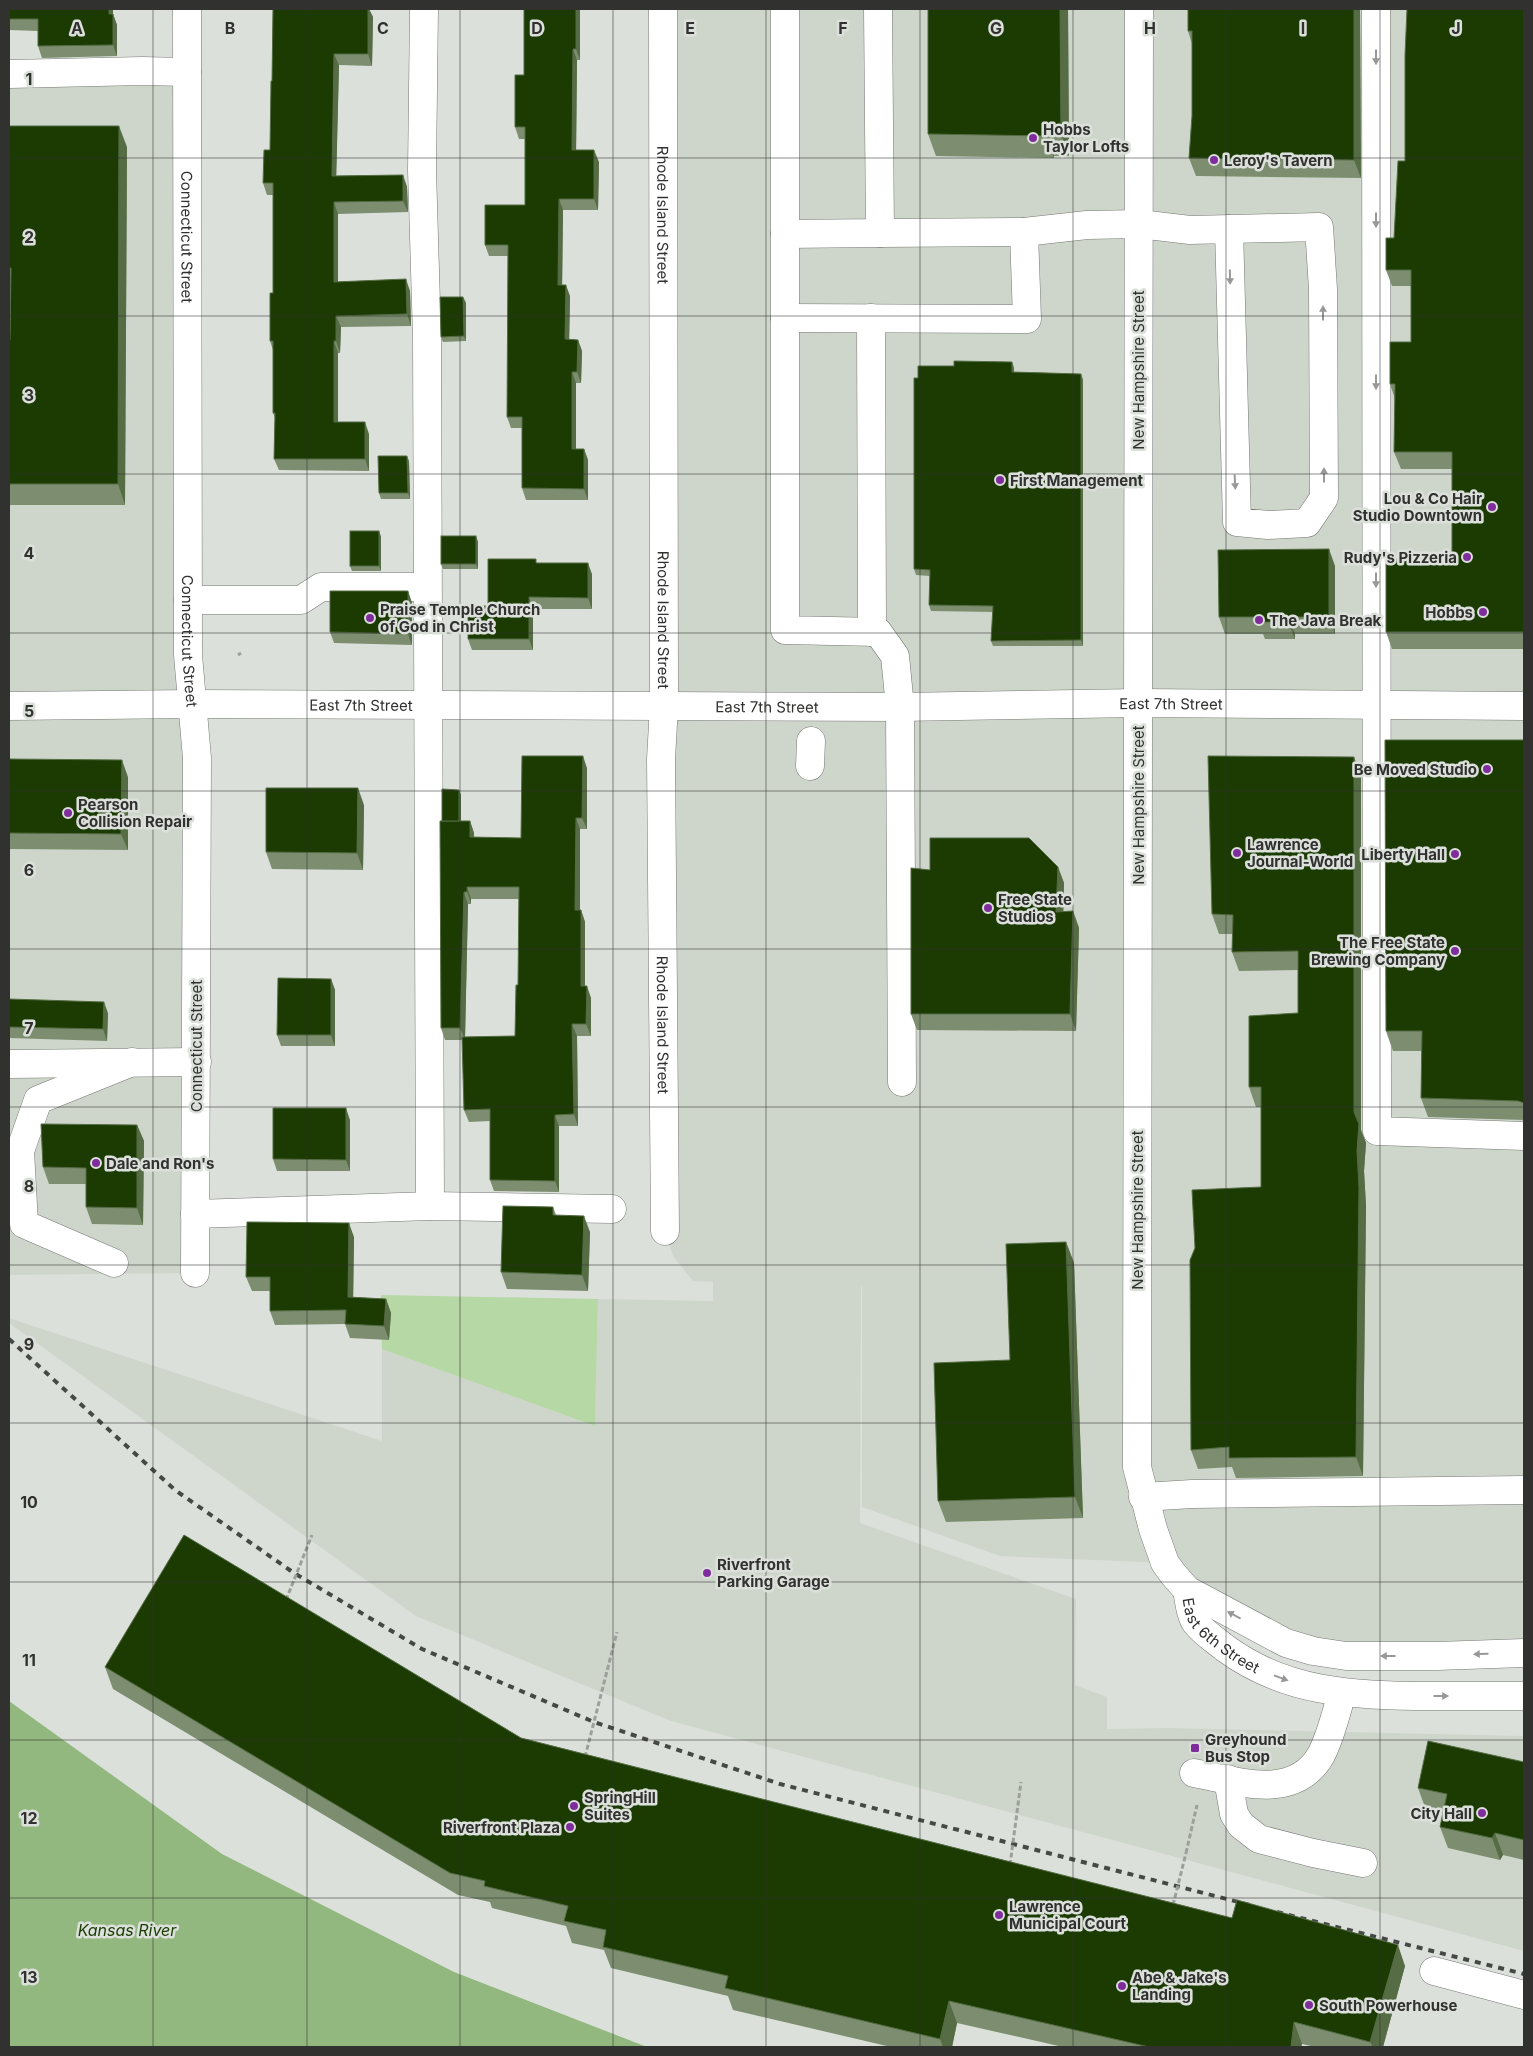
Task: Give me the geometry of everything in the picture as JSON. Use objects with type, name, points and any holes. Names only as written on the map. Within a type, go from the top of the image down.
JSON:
[{"type":"street","name":"Connecticut Street","points":[[187,9],[188,655],[197,758],[195,1273]]},
{"type":"street","points":[[424,9],[422,170],[427,337],[430,1206]]},
{"type":"street","name":"Rhode Island Street","points":[[663,9],[664,706],[661,759],[665,1231]]},
{"type":"street","points":[[785,9],[785,630],[878,632],[895,656],[900,707],[902,1082]]},
{"type":"street","points":[[878,9],[880,233]]},
{"type":"street","name":"New Hampshire Street","points":[[1139,9],[1137,1467],[1143,1497],[1165,1563],[1186,1590]]},
{"type":"street","points":[[1376,9],[1377,1131],[1524,1136]]},
{"type":"street","points":[[9,74],[142,71],[187,72]]},
{"type":"street","points":[[785,234],[1024,232],[1088,225],[1139,224],[1190,230],[1229,229],[1319,227],[1323,289],[1324,498],[1307,523],[1268,525],[1237,522],[1229,229]]},
{"type":"street","points":[[785,318],[1027,319],[1024,232]]},
{"type":"street","points":[[871,318],[872,632]]},
{"type":"street","points":[[188,600],[302,600],[321,587],[427,587]]},
{"type":"street","name":"East 7th Street","points":[[9,706],[192,704],[900,707],[1138,703],[1524,706]]},
{"type":"street","points":[[114,1263],[24,1224],[20,1151],[38,1100],[132,1062]]},
{"type":"street","points":[[9,1064],[197,1062]]},
{"type":"street","points":[[195,1214],[430,1206],[612,1209]]},
{"type":"street","points":[[1143,1497],[1192,1494],[1524,1490]]},
{"type":"street","name":"East 6th Street","points":[[1186,1590],[1286,1644],[1313,1651],[1346,1656],[1437,1656],[1524,1653]]},
{"type":"street","name":"East 6th Street","points":[[1186,1590],[1195,1621],[1211,1637],[1245,1662],[1276,1676],[1303,1685],[1342,1693],[1524,1696]]},
{"type":"street","points":[[1194,1774],[1263,1786],[1287,1783],[1308,1772],[1321,1755],[1342,1693]]},
{"type":"street","points":[[1228,1779],[1234,1814],[1241,1825],[1259,1840],[1313,1853],[1363,1862]]},
{"type":"street","points":[[1434,1971],[1524,1996]]},
{"type":"path","points":[[285,1602],[312,1536]]},
{"type":"path","points":[[583,1764],[616,1632]]},
{"type":"path","points":[[1009,1873],[1021,1782]]},
{"type":"path","points":[[1171,1914],[1198,1801],[1192,1800]]},
{"type":"shaded area","points":[[663,9],[1524,9],[1524,1653],[1313,1651],[1165,1563],[1000,1556],[862,1507],[861,1286],[860,1523],[1076,1599],[1075,1685],[1107,1697],[1107,1729],[1166,1728],[1524,1736],[1524,1951],[671,1721],[416,1616],[9,1323],[9,1318],[382,1441],[382,1349],[595,1426],[598,1299],[713,1301],[713,1282],[693,1281],[673,1256],[665,1231]]},
{"type":"shaded area","points":[[187,72],[195,1273],[9,1275],[9,74]]},
{"type":"shaded area","points":[[381,1295],[598,1299],[595,1426],[382,1349]]},
{"type":"water","name":"Kansas River","points":[[9,1701],[222,1854],[454,1972],[647,2047],[9,2047]]},
{"type":"building","points":[[9,9],[109,9],[109,14],[113,14],[113,45],[38,46],[38,19],[9,19]]},
{"type":"building","points":[[273,9],[368,9],[368,54],[334,54],[332,176],[403,175],[403,201],[334,202],[334,282],[406,279],[407,314],[336,316],[336,341],[334,341],[334,422],[365,422],[365,459],[274,459],[273,341],[270,341],[270,293],[273,293],[273,183],[263,183],[264,150],[270,150]]},
{"type":"building","points":[[524,9],[576,9],[576,49],[573,49],[572,150],[594,150],[594,199],[559,199],[558,285],[566,285],[565,339],[578,340],[577,372],[572,372],[572,449],[584,449],[584,489],[522,488],[522,417],[507,417],[508,245],[485,245],[485,205],[525,205],[525,127],[515,127],[515,75],[524,75]]},
{"type":"building","points":[[928,9],[1060,9],[1061,134],[1046,134],[1046,136],[928,134]]},
{"type":"building","points":[[1188,9],[1354,9],[1354,160],[1189,158],[1192,116],[1192,31],[1188,31]]},
{"type":"building","points":[[1407,9],[1524,9],[1524,632],[1386,632],[1386,559],[1452,559],[1452,452],[1394,452],[1395,384],[1390,384],[1390,342],[1411,342],[1411,270],[1386,270],[1386,238],[1394,238],[1398,161],[1405,161]]},
{"type":"building","points":[[9,126],[119,126],[118,484],[9,484],[11,268],[9,268]]},
{"type":"building","points":[[440,297],[463,297],[464,336],[441,337]]},
{"type":"building","name":"First Management","points":[[954,361],[1012,362],[1012,372],[1081,374],[1081,640],[991,641],[993,606],[929,605],[930,570],[914,569],[914,378],[918,378],[918,366],[954,366]]},
{"type":"building","points":[[378,456],[407,456],[408,493],[379,493]]},
{"type":"building","points":[[350,531],[379,531],[379,566],[350,566]]},
{"type":"building","points":[[441,536],[476,536],[476,564],[441,564]]},
{"type":"building","points":[[1329,549],[1329,617],[1288,617],[1288,622],[1259,622],[1259,617],[1219,617],[1218,550]]},
{"type":"building","points":[[488,559],[536,559],[536,563],[588,563],[588,598],[529,597],[529,639],[468,639],[468,606],[488,606]]},
{"type":"building","name":"Praise Temple Church of God in Christ","points":[[330,591],[408,591],[408,634],[330,632]]},
{"type":"building","points":[[1385,740],[1524,740],[1524,1103],[1518,1101],[1421,1098],[1422,1031],[1386,1031]]},
{"type":"building","points":[[522,756],[583,756],[582,818],[576,818],[575,910],[581,910],[581,986],[587,986],[586,1024],[572,1024],[574,1114],[555,1115],[555,1181],[490,1180],[490,1109],[464,1110],[462,1037],[515,1036],[516,985],[518,985],[519,887],[467,887],[467,892],[464,892],[460,1028],[441,1028],[440,821],[470,821],[470,837],[521,838]]},
{"type":"building","points":[[1208,756],[1354,757],[1354,1112],[1359,1124],[1357,1151],[1359,1187],[1356,1457],[1229,1458],[1229,1447],[1191,1450],[1190,1260],[1195,1248],[1192,1190],[1261,1187],[1261,1087],[1249,1087],[1249,1016],[1298,1013],[1298,951],[1232,952],[1233,915],[1212,914]]},
{"type":"building","name":"Pearson Collision Repair","points":[[9,759],[122,760],[121,834],[9,833]]},
{"type":"building","points":[[266,788],[358,788],[357,853],[266,852]]},
{"type":"building","points":[[442,789],[459,790],[459,821],[442,821]]},
{"type":"building","points":[[930,838],[1029,838],[1058,867],[1056,912],[1073,911],[1070,1014],[911,1014],[911,868],[930,870]]},
{"type":"building","points":[[278,978],[331,979],[331,1035],[277,1035]]},
{"type":"building","points":[[9,999],[104,1002],[103,1029],[9,1027]]},
{"type":"building","points":[[273,1108],[346,1108],[346,1160],[273,1159]]},
{"type":"building","name":"Dale and Ron's","points":[[41,1124],[137,1125],[137,1208],[86,1207],[86,1168],[43,1167]]},
{"type":"building","points":[[503,1206],[553,1207],[553,1215],[584,1216],[582,1275],[501,1272]]},
{"type":"building","points":[[247,1222],[349,1223],[348,1297],[386,1299],[384,1326],[345,1324],[346,1310],[270,1311],[270,1277],[246,1277]]},
{"type":"building","points":[[1066,1242],[1075,1497],[938,1501],[934,1363],[1010,1360],[1006,1244]]},
{"type":"building","name":"Riverfront Plaza","points":[[184,1535],[521,1738],[1232,1918],[1237,1900],[1398,1945],[1370,2042],[1294,2022],[1291,2047],[1149,2047],[949,2001],[940,2039],[725,1988],[728,1976],[603,1947],[606,1930],[564,1921],[568,1906],[484,1886],[485,1881],[450,1873],[105,1667]]},
{"type":"building","name":"City Hall","points":[[1428,1741],[1524,1762],[1524,1840],[1495,1833],[1492,1838],[1440,1827],[1447,1794],[1418,1788]]},
{"type":"railway","points":[[9,1339],[175,1490],[294,1573],[422,1649],[594,1722],[780,1784],[1250,1905]]},
{"type":"railway","points":[[1277,1912],[1524,1974]]},
{"type":"place","name":"Hobbs Taylor Lofts","points":[[1033,138]]},
{"type":"place","name":"Leroy's Tavern","points":[[1214,160]]},
{"type":"place","name":"First Management","points":[[1000,480]]},
{"type":"place","name":"Lou & Co Hair Studio Downtown","points":[[1492,507]]},
{"type":"place","name":"Rudy's Pizzeria","points":[[1467,557]]},
{"type":"place","name":"Hobbs","points":[[1483,612]]},
{"type":"place","name":"Praise Temple Church of God in Christ","points":[[370,618]]},
{"type":"place","name":"The Java Break","points":[[1259,620]]},
{"type":"place","name":"Be Moved Studio","points":[[1487,769]]},
{"type":"place","name":"Pearson Collision Repair","points":[[68,813]]},
{"type":"place","name":"Lawrence Journal-World","points":[[1237,853]]},
{"type":"place","name":"Liberty Hall","points":[[1455,854]]},
{"type":"place","name":"Free State Studios","points":[[988,908]]},
{"type":"place","name":"The Free State Brewing Company","points":[[1455,951]]},
{"type":"place","name":"Dale and Ron's","points":[[96,1163]]},
{"type":"place","name":"Riverfront Parking Garage","points":[[707,1573]]},
{"type":"place","name":"Greyhound Bus Stop","points":[[1195,1748]]},
{"type":"place","name":"SpringHill Suites","points":[[574,1806]]},
{"type":"place","name":"City Hall","points":[[1482,1813]]},
{"type":"place","name":"Riverfront Plaza","points":[[570,1827]]},
{"type":"place","name":"Lawrence Municipal Court","points":[[999,1915]]},
{"type":"place","name":"Abe & Jake's Landing","points":[[1122,1986]]},
{"type":"place","name":"South Powerhouse","points":[[1309,2005]]}]
